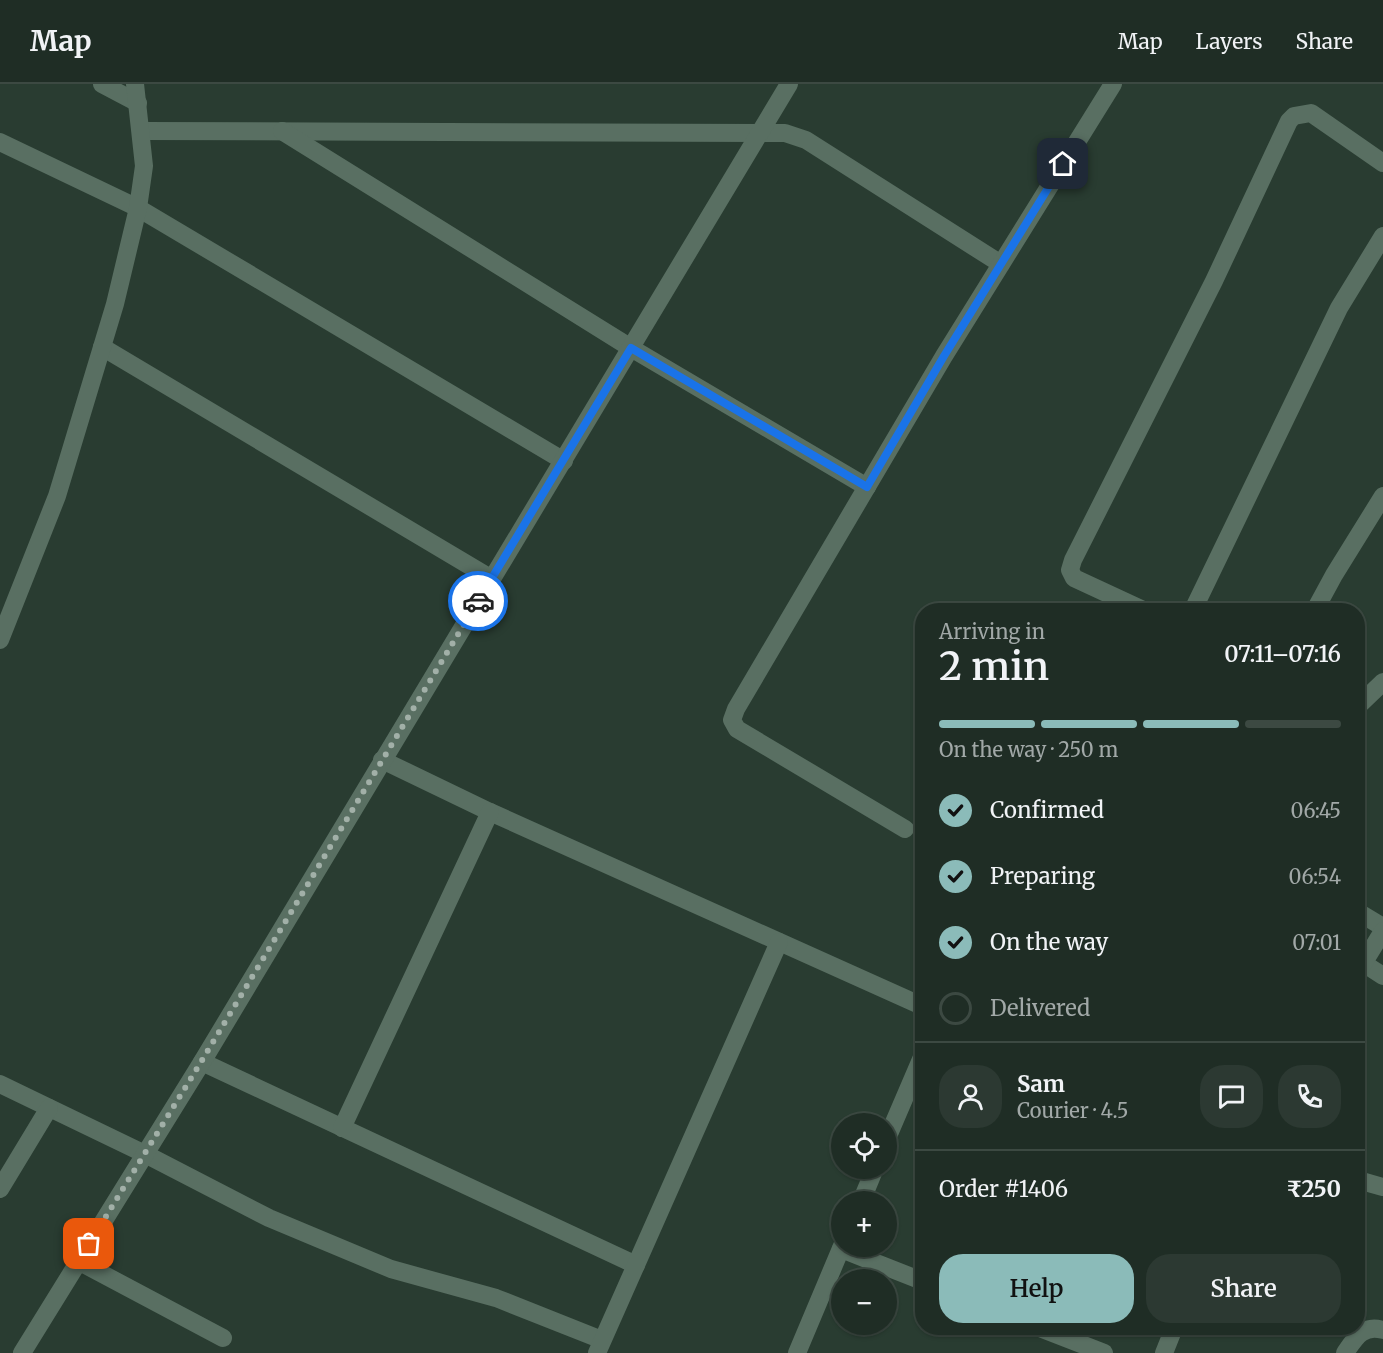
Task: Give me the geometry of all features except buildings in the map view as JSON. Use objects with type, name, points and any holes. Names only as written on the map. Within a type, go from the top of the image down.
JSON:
[{"type":"street","points":[[102,84],[138,104]]},
{"type":"street","points":[[1,634],[57,496],[115,304],[138,208],[144,166],[135,84]]},
{"type":"street","points":[[22,1353],[201,1062],[789,84]]},
{"type":"street","points":[[905,829],[737,729],[732,720],[736,709],[867,487],[1001,264],[1113,84]]},
{"type":"street","points":[[1128,603],[1074,578],[1070,570],[1073,560],[1214,281],[1289,121],[1294,116],[1311,113],[1383,163]]},
{"type":"street","points":[[141,130],[785,133],[806,140],[1001,264]]},
{"type":"street","points":[[282,131],[631,348],[867,487]]},
{"type":"street","points":[[0,142],[138,208],[564,461]]},
{"type":"street","points":[[1196,603],[1339,308],[1383,237]]},
{"type":"street","points":[[102,347],[492,579]]},
{"type":"street","points":[[1319,603],[1383,496]]},
{"type":"street","points":[[1365,699],[1383,682]]},
{"type":"street","points":[[382,760],[490,812],[915,1003]]},
{"type":"street","points":[[342,1128],[490,812]]},
{"type":"street","points":[[1365,917],[1383,929],[1365,960]]},
{"type":"street","points":[[0,1084],[145,1154],[269,1218],[391,1269],[496,1298],[600,1347],[779,942]]},
{"type":"street","points":[[1365,970],[1383,976]]},
{"type":"street","points":[[201,1062],[636,1265]]},
{"type":"street","points":[[897,1118],[915,1079]]},
{"type":"street","points":[[0,1189],[49,1108]]},
{"type":"street","points":[[1365,1182],[1383,1187]]},
{"type":"street","points":[[797,1353],[837,1257]]},
{"type":"street","points":[[863,1257],[915,1278]]},
{"type":"street","points":[[78,1262],[223,1338]]},
{"type":"street","points":[[1365,1330],[1375,1328],[1383,1330]]},
{"type":"street","points":[[1058,1335],[1104,1353]]},
{"type":"street","points":[[1164,1353],[1171,1335]]},
{"type":"street","points":[[1346,1353],[1357,1335]]},
{"type":"way so far","points":[[89,1244],[478,601]]},
{"type":"route","points":[[478,601],[631,348],[867,487],[944,356],[1063,164]]}]
